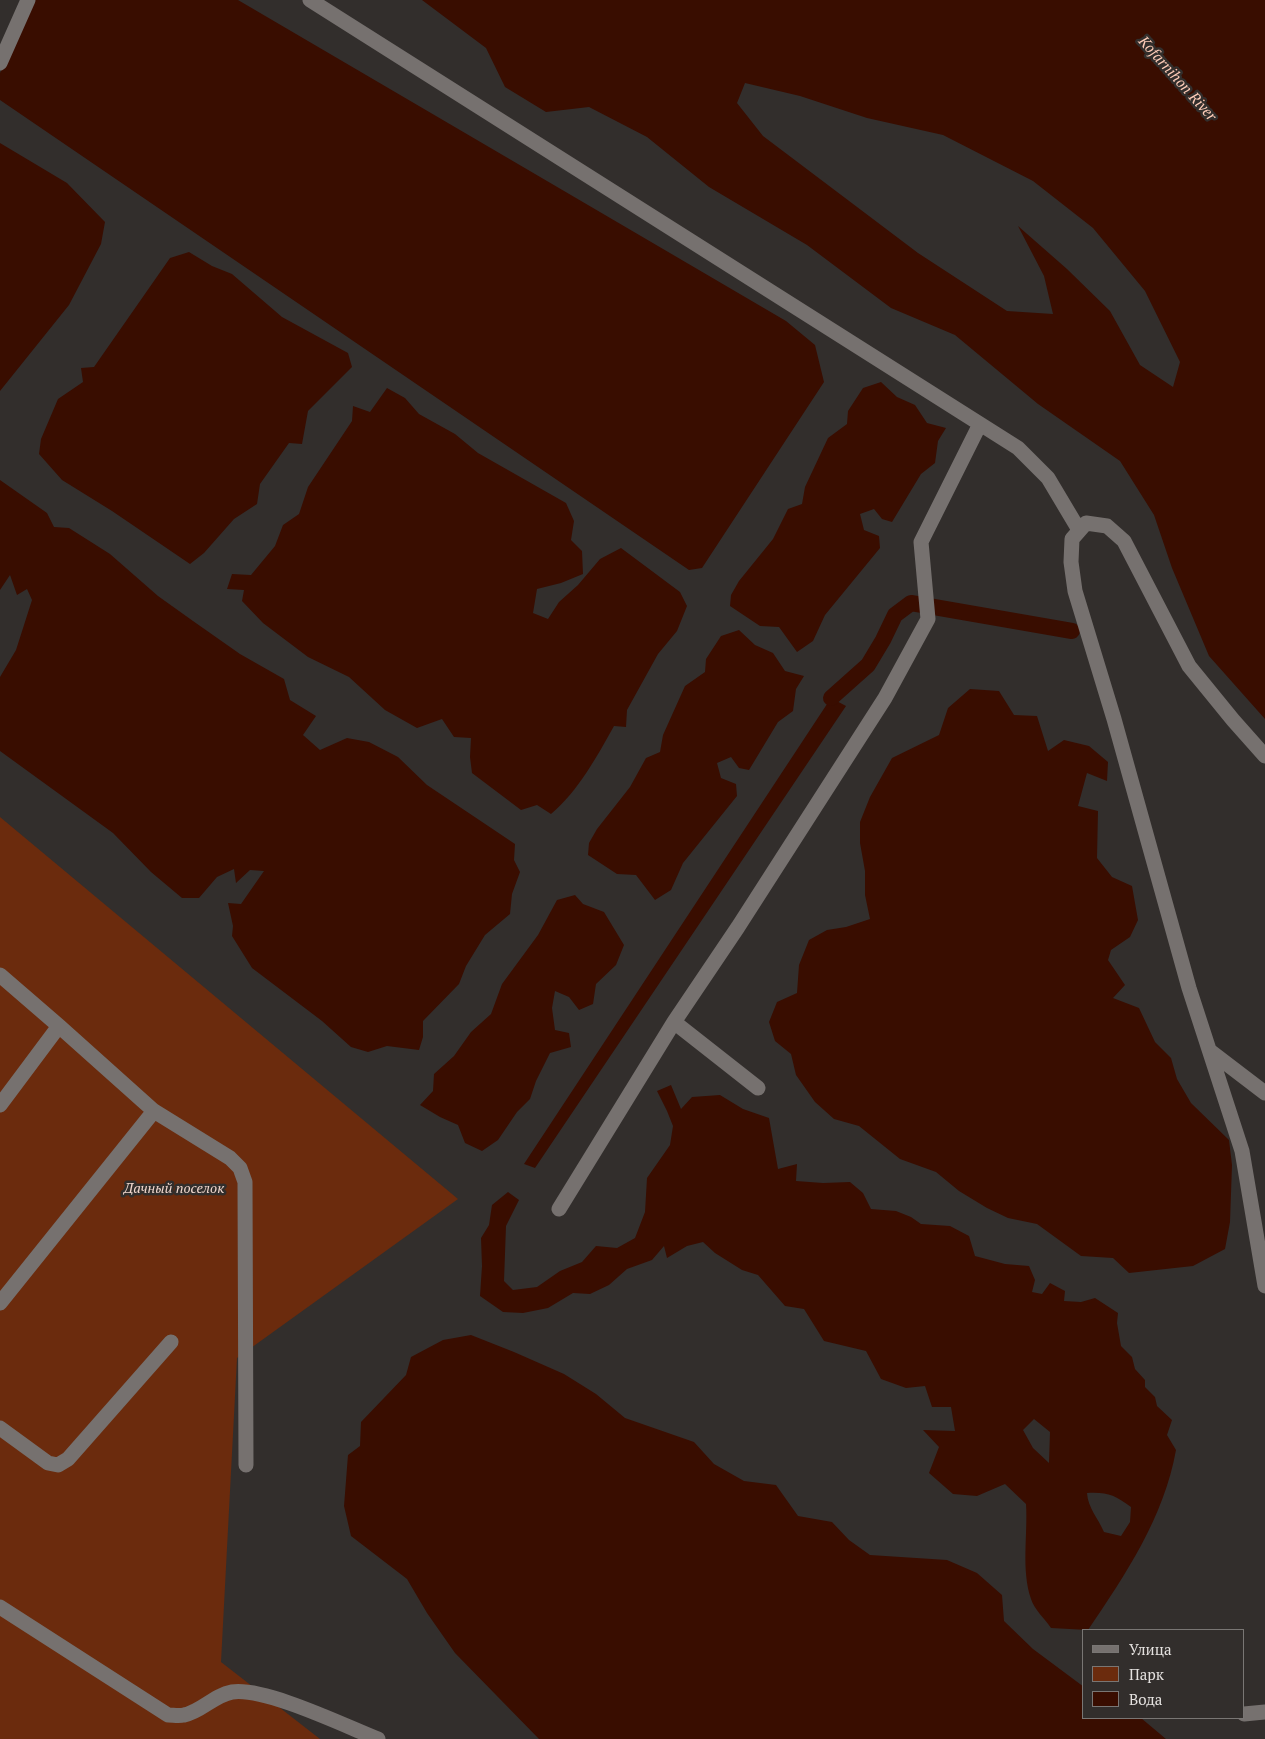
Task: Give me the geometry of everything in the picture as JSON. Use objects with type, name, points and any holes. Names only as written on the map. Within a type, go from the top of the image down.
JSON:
[{"type":"street","points":[[0,63],[28,0]]},
{"type":"street","points":[[310,0],[1018,448],[1048,478],[1079,530]]},
{"type":"street","points":[[559,1209],[674,1022],[738,927],[885,698],[928,619],[921,542],[980,424]]},
{"type":"street","points":[[1265,756],[1232,720],[1189,666],[1124,541],[1107,526],[1086,523],[1072,539],[1071,562],[1075,591],[1114,719],[1189,988],[1242,1151],[1265,1286]]},
{"type":"street","points":[[0,975],[154,1111],[230,1158],[240,1168],[245,1182],[246,1465]]},
{"type":"street","points":[[674,1022],[758,1088]]},
{"type":"street","points":[[0,1105],[59,1026]]},
{"type":"street","points":[[1210,1051],[1265,1093]]},
{"type":"street","points":[[0,1303],[154,1111]]},
{"type":"street","points":[[0,1428],[48,1463],[58,1465],[68,1459],[171,1342]]},
{"type":"street","points":[[0,1608],[168,1714],[184,1715],[230,1692],[254,1693],[298,1707],[378,1739]]},
{"type":"street","points":[[1245,1714],[1265,1712]]},
{"type":"green space","name":"Дачный поселок","points":[[0,817],[458,1199],[237,1358],[221,1662],[320,1739],[0,1739]]},
{"type":"water","points":[[34,0],[238,0],[786,321],[815,345],[824,382],[702,568],[689,570],[0,100],[0,73]]},
{"type":"water","name":"Kofarnihon River","points":[[422,0],[1265,0],[1265,719],[1209,656],[1172,568],[1154,515],[1120,461],[1038,404],[955,335],[891,308],[807,245],[709,187],[647,137],[589,107],[546,112],[505,87],[486,48]],"holes":[[[745,83],[800,96],[867,118],[943,135],[1033,181],[1093,228],[1145,291],[1180,362],[1173,387],[1140,365],[1110,311],[1067,269],[1018,226],[1044,276],[1053,314],[1007,311],[918,253],[763,136],[737,103]]]},
{"type":"water","points":[[0,143],[67,183],[105,222],[101,244],[69,305],[0,391]]},
{"type":"water","points":[[189,252],[212,266],[232,274],[282,317],[348,353],[352,367],[308,411],[302,444],[289,443],[260,484],[257,504],[234,519],[204,553],[190,564],[112,511],[62,480],[39,454],[41,439],[58,399],[83,382],[81,368],[94,367],[170,258]]},
{"type":"water","points":[[881,382],[897,397],[915,405],[927,423],[946,428],[938,441],[935,463],[921,474],[892,522],[882,519],[874,509],[860,514],[864,530],[879,536],[880,548],[825,615],[813,641],[797,652],[779,627],[760,626],[730,606],[731,595],[739,581],[773,539],[788,509],[802,504],[805,487],[828,438],[847,424],[848,411],[863,388]]},
{"type":"water","points":[[387,388],[405,398],[419,414],[455,434],[478,453],[566,503],[574,521],[571,540],[582,551],[583,574],[561,583],[537,589],[533,613],[548,619],[559,602],[578,585],[600,559],[621,548],[680,592],[687,606],[677,631],[658,654],[627,710],[626,727],[614,726],[594,762],[570,795],[551,814],[537,805],[521,810],[472,773],[470,757],[471,738],[454,737],[442,719],[417,728],[385,710],[349,677],[308,657],[263,623],[242,601],[244,590],[227,589],[232,574],[251,575],[275,546],[283,525],[299,514],[308,487],[352,421],[353,406],[370,412]]},
{"type":"water","points":[[0,480],[47,513],[54,527],[69,528],[110,554],[158,596],[240,654],[284,679],[290,700],[316,716],[303,735],[320,750],[347,738],[369,742],[398,757],[427,785],[515,844],[514,860],[520,872],[512,894],[510,914],[485,935],[466,966],[459,984],[423,1021],[423,1037],[419,1050],[387,1046],[368,1052],[351,1047],[322,1021],[252,968],[232,936],[233,926],[228,903],[241,904],[264,871],[250,870],[236,883],[234,869],[217,877],[199,898],[182,898],[151,872],[113,833],[0,751],[0,677],[16,650],[32,600],[27,589],[17,595],[10,575],[0,590]]},
{"type":"water","points":[[739,630],[755,645],[773,653],[785,671],[804,676],[796,689],[793,711],[778,722],[749,770],[739,768],[731,757],[717,763],[721,778],[736,784],[737,796],[683,863],[671,890],[655,900],[636,875],[617,874],[588,855],[589,843],[597,829],[630,787],[646,758],[660,752],[663,735],[685,686],[705,672],[706,659],[721,636]]},
{"type":"water","points":[[970,689],[999,691],[1014,715],[1037,716],[1048,751],[1064,740],[1089,746],[1108,762],[1107,781],[1087,773],[1078,806],[1098,811],[1097,858],[1112,877],[1132,886],[1138,920],[1130,937],[1111,950],[1108,960],[1125,985],[1113,998],[1139,1008],[1155,1042],[1171,1058],[1177,1079],[1191,1103],[1229,1140],[1232,1165],[1230,1222],[1225,1249],[1193,1266],[1129,1273],[1113,1258],[1081,1256],[1037,1224],[1008,1218],[987,1208],[959,1191],[936,1172],[900,1159],[859,1126],[834,1119],[815,1102],[796,1075],[791,1054],[775,1041],[769,1022],[777,1002],[797,993],[799,965],[809,940],[827,930],[846,927],[870,919],[865,895],[865,871],[860,843],[860,822],[870,797],[892,758],[939,735],[948,708]]},
{"type":"water","points":[[831,698],[846,706],[535,1168],[524,1164]]},
{"type":"water","points":[[575,895],[583,904],[604,912],[624,945],[616,965],[596,984],[593,1004],[579,1010],[569,997],[555,991],[552,1008],[555,1030],[569,1033],[571,1047],[550,1053],[536,1081],[530,1099],[517,1112],[498,1140],[482,1151],[465,1143],[458,1125],[420,1105],[433,1091],[434,1074],[454,1056],[471,1032],[491,1014],[502,984],[538,935],[557,900]]},
{"type":"water","points":[[671,1085],[681,1109],[692,1097],[720,1095],[743,1109],[769,1118],[778,1169],[797,1164],[796,1181],[850,1182],[863,1193],[871,1209],[896,1211],[911,1217],[921,1224],[950,1226],[969,1236],[975,1256],[1005,1264],[1029,1266],[1035,1280],[1032,1292],[1042,1294],[1050,1283],[1065,1291],[1064,1301],[1081,1302],[1095,1298],[1118,1313],[1117,1323],[1121,1346],[1132,1357],[1135,1369],[1145,1380],[1145,1387],[1155,1397],[1157,1406],[1172,1420],[1167,1435],[1176,1450],[1163,1499],[1153,1522],[1116,1588],[1089,1629],[1051,1628],[1032,1603],[1026,1576],[1026,1504],[1005,1484],[977,1496],[953,1494],[929,1473],[939,1447],[923,1430],[955,1431],[951,1407],[932,1407],[925,1386],[906,1388],[881,1379],[866,1351],[824,1341],[804,1309],[785,1306],[758,1275],[742,1270],[715,1253],[703,1242],[687,1246],[667,1258],[664,1246],[652,1260],[627,1269],[609,1285],[590,1294],[573,1293],[548,1308],[523,1313],[503,1312],[480,1296],[481,1238],[489,1225],[492,1205],[508,1192],[519,1200],[506,1226],[504,1281],[513,1290],[537,1287],[560,1271],[582,1262],[596,1246],[617,1248],[635,1238],[645,1212],[647,1178],[670,1145],[673,1126],[657,1091]],"holes":[[[1034,1419],[1050,1432],[1049,1463],[1033,1448],[1023,1430]],[[1087,1493],[1110,1495],[1131,1507],[1130,1522],[1121,1536],[1104,1532],[1091,1508]]]},
{"type":"water","points":[[471,1335],[564,1374],[596,1394],[625,1418],[694,1442],[714,1464],[744,1481],[776,1485],[798,1516],[832,1522],[849,1540],[870,1555],[947,1560],[977,1573],[1002,1595],[1004,1621],[1033,1649],[1082,1686],[1082,1719],[1142,1719],[1166,1739],[539,1739],[455,1653],[427,1613],[407,1579],[351,1536],[344,1506],[348,1455],[360,1446],[361,1422],[406,1375],[411,1357],[443,1340]]},
{"type":"waterway","points":[[831,698],[868,665],[895,615],[911,603],[1072,631]]}]
